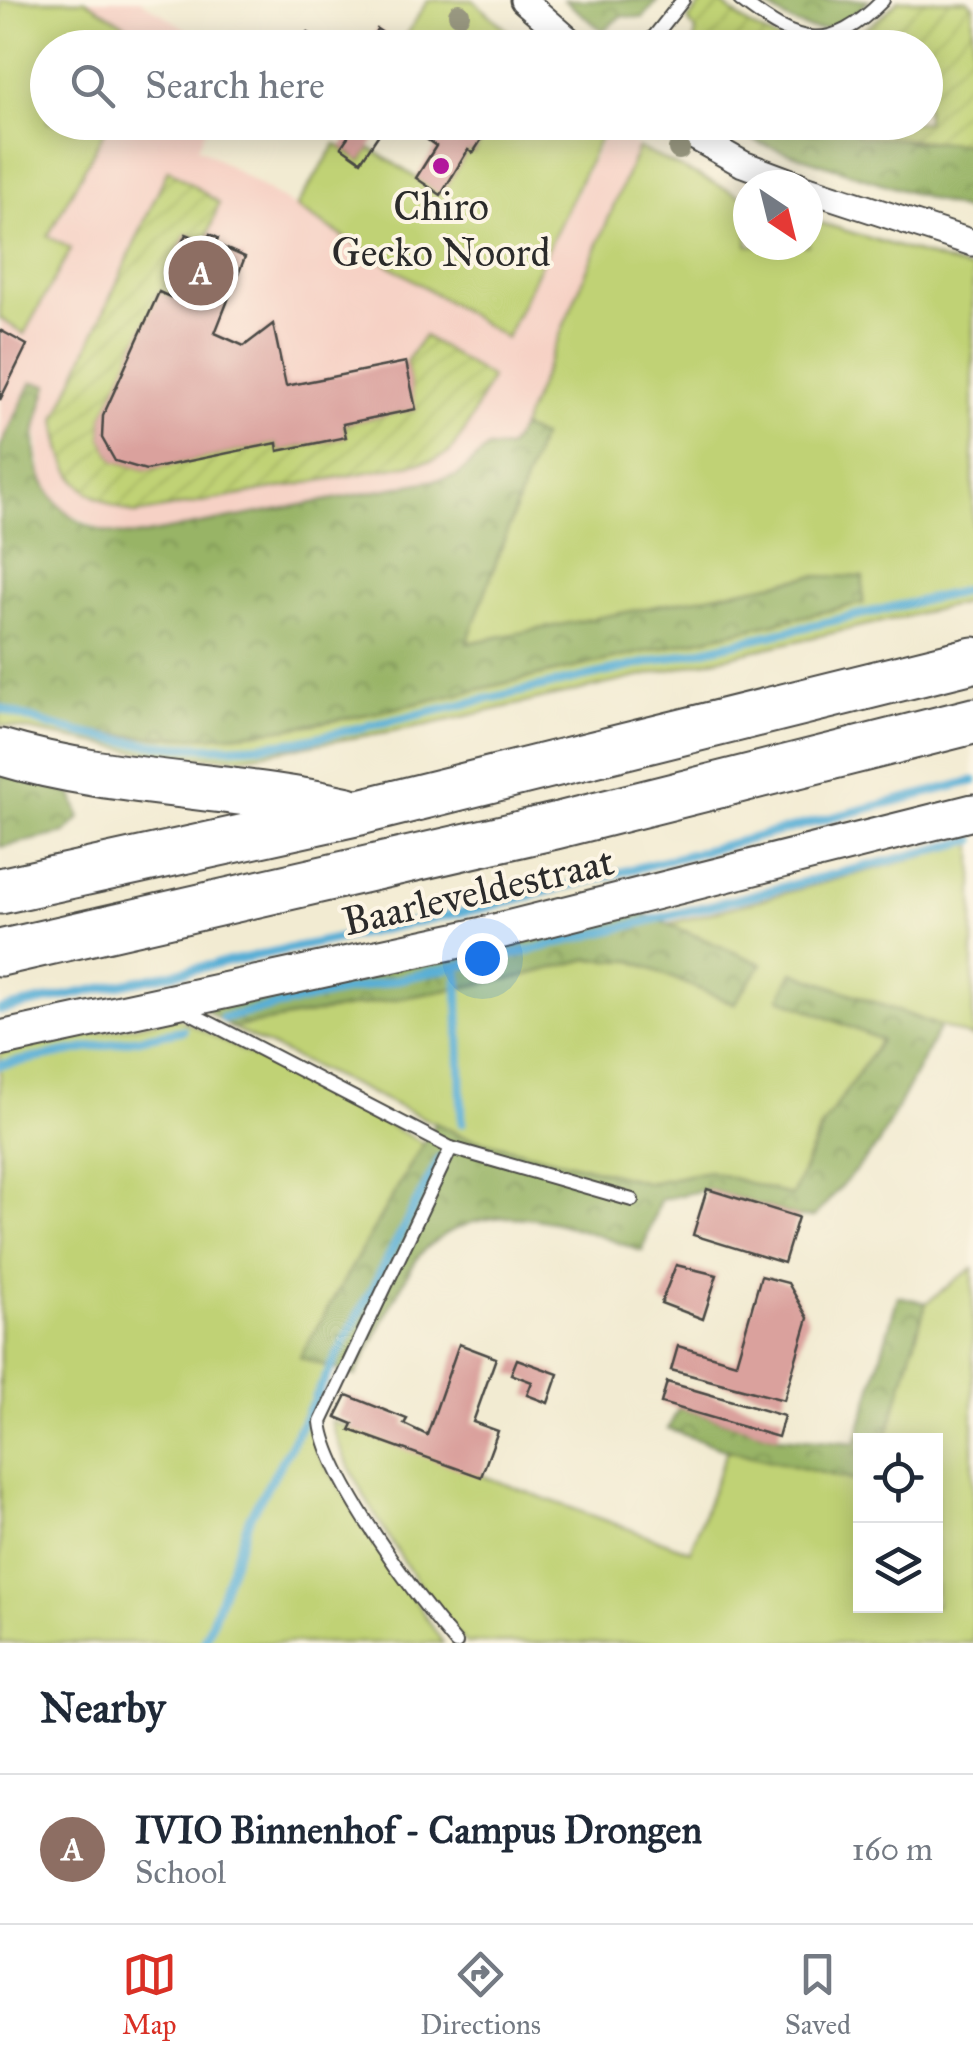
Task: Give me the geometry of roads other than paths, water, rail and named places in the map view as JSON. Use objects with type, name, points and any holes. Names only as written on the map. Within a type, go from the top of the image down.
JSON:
[{"type":"highway","points":[[0,891],[360,812],[973,660]]},
{"type":"highway","points":[[0,952],[555,826],[973,721]]},
{"type":"highway","points":[[0,752],[120,778],[270,792],[360,812]]},
{"type":"street","points":[[522,0],[557,30]]},
{"type":"street","points":[[700,140],[759,170]]},
{"type":"street","points":[[823,193],[973,243]]},
{"type":"street","name":"Baarleveldestraat","points":[[0,1039],[483,936],[973,812]]},
{"type":"lane","points":[[659,30],[683,0]]},
{"type":"lane","points":[[740,0],[786,30]]},
{"type":"lane","points":[[850,30],[883,0]]},
{"type":"lane","points":[[175,1004],[450,1148],[632,1200]]},
{"type":"lane","points":[[450,1148],[321,1422],[324,1444],[342,1480],[456,1643]]},
{"type":"waterway","points":[[0,708],[73,731],[149,744],[225,747],[301,741],[973,589]]},
{"type":"waterway","points":[[0,1010],[486,907],[973,781]]},
{"type":"waterway","points":[[223,1018],[531,950],[973,840]]},
{"type":"waterway","points":[[458,974],[462,1123]]},
{"type":"waterway","points":[[0,1065],[183,1030]]},
{"type":"waterway","points":[[204,1643],[250,1516],[440,1158]]},
{"type":"place","name":"Chiro Gecko Noord","points":[[441,166]]},
{"type":"place","name":"IVIO Binnenhof - Campus Drongen","points":[[201,273]]}]
